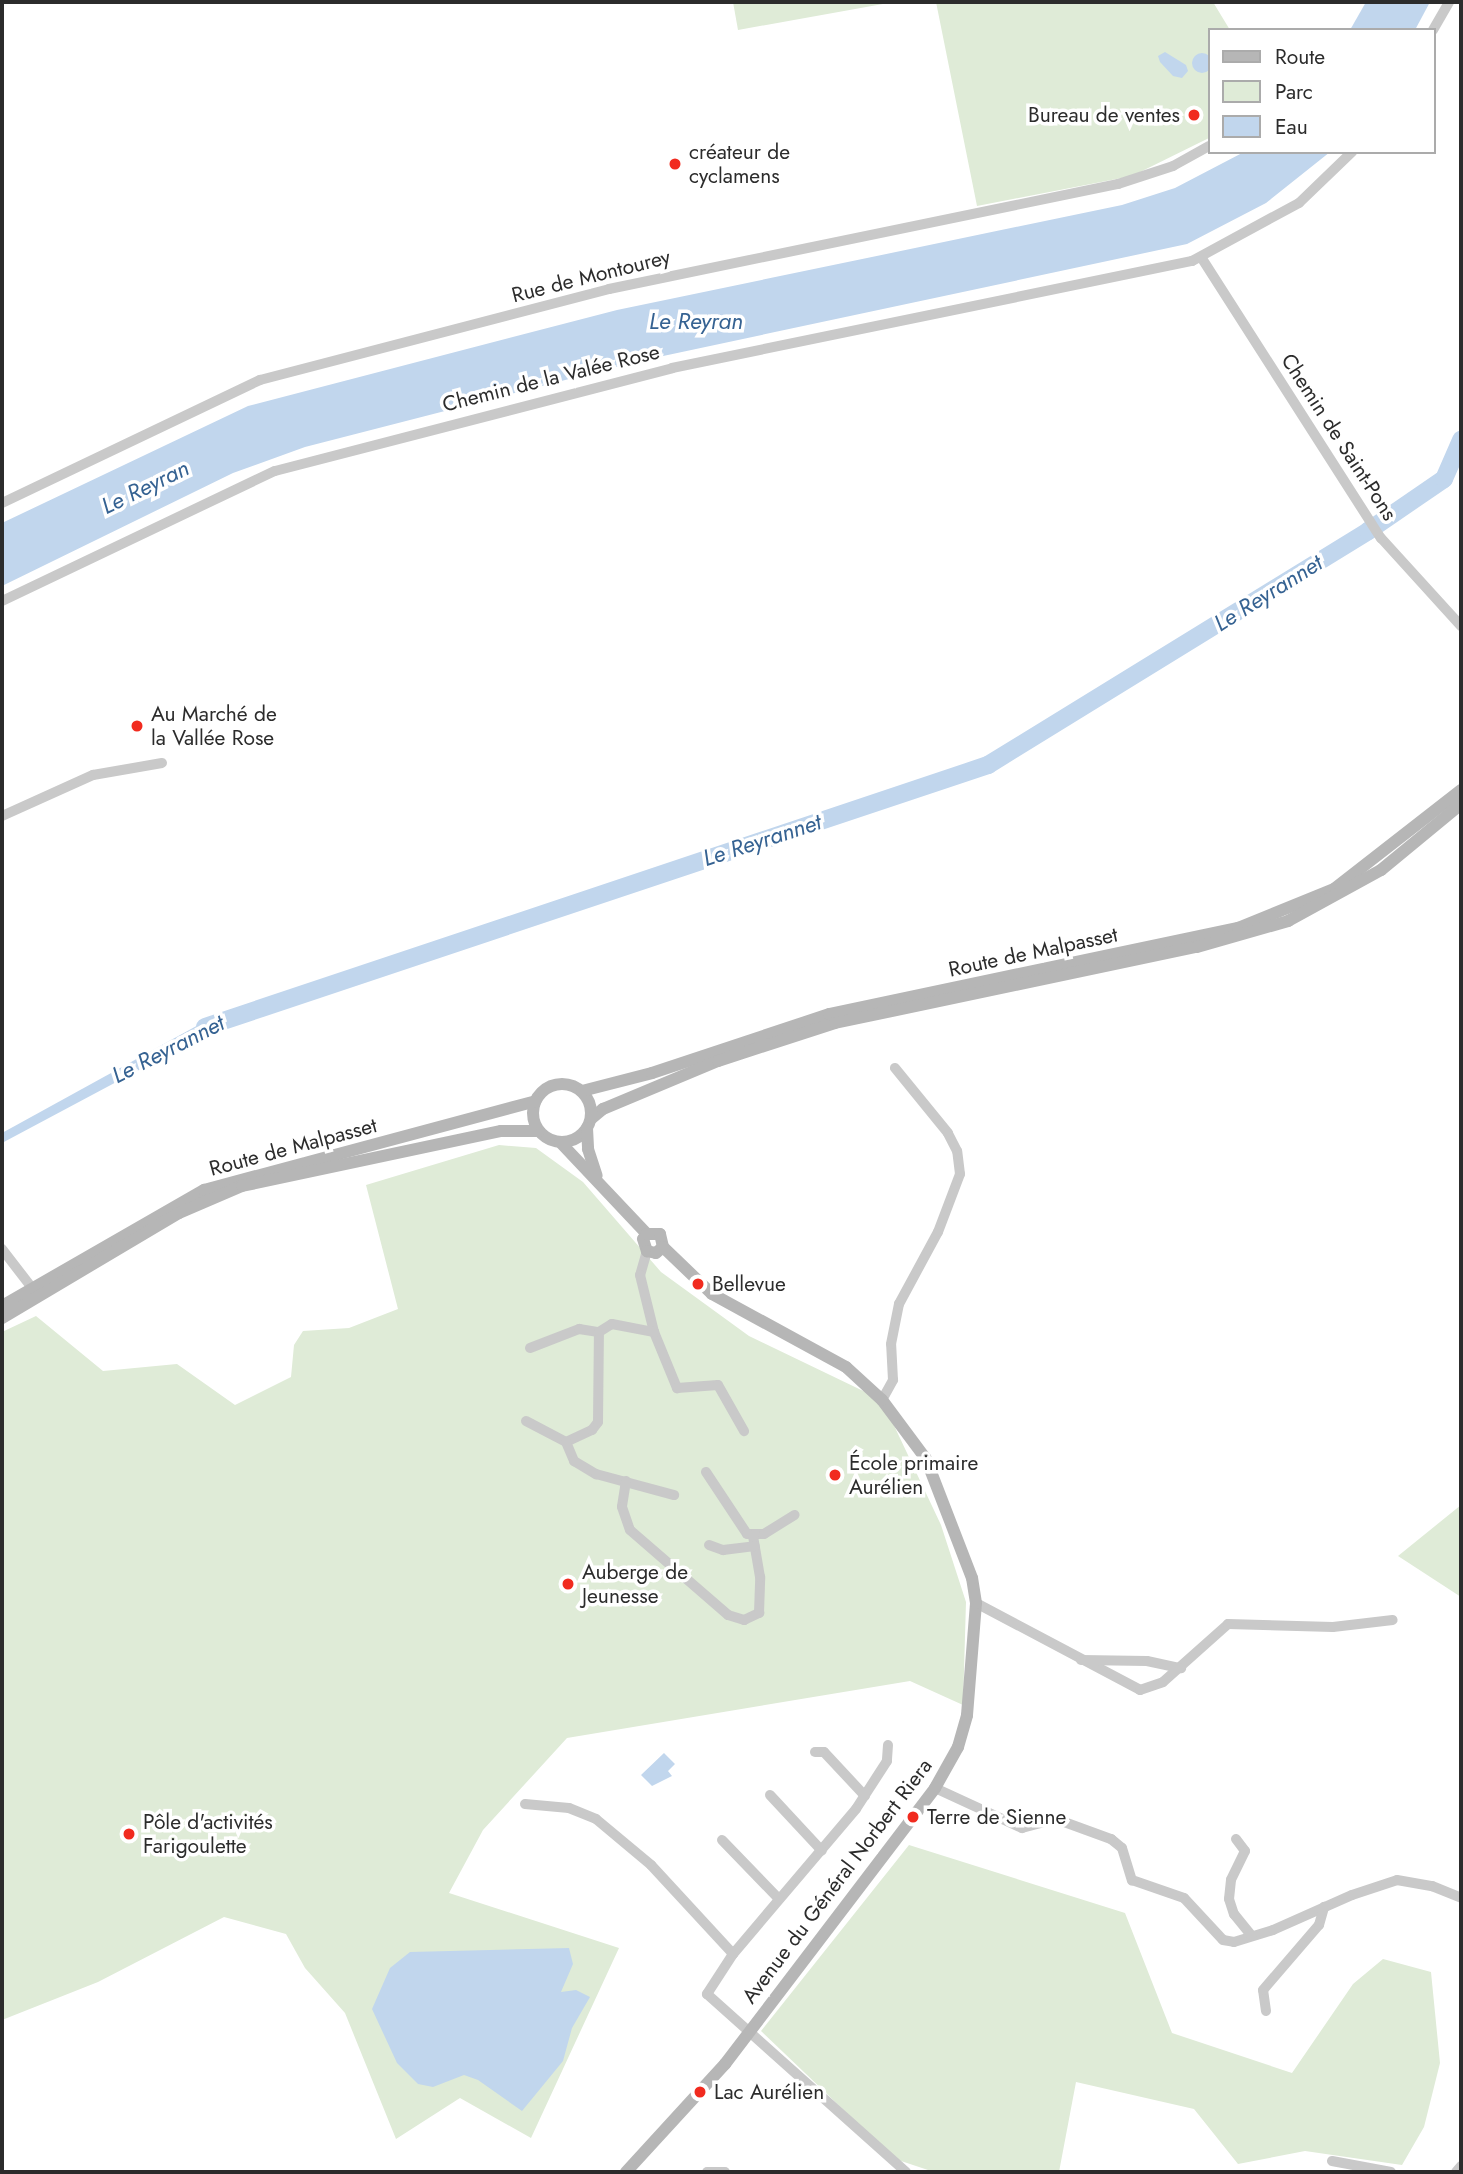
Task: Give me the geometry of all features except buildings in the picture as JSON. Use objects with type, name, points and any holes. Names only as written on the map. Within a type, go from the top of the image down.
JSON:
[{"type":"main road","name":"Route de Malpasset","points":[[582,1091],[652,1073],[829,1014],[1261,920],[1334,889],[1461,790]]},
{"type":"main road","name":"Route de Malpasset","points":[[589,1123],[603,1109],[718,1061],[835,1023],[1197,947],[1288,921],[1381,870],[1461,804]]},
{"type":"main road","points":[[600,1182],[588,1149],[589,1123],[582,1091],[553,1084],[535,1101],[533,1121],[539,1131],[560,1142],[647,1234],[660,1234],[663,1247],[656,1253],[647,1251],[643,1239],[647,1234]]},
{"type":"main road","name":"Route de Malpasset","points":[[2,1306],[204,1190],[535,1101]]},
{"type":"main road","points":[[560,1142],[570,1141],[589,1123]]},
{"type":"main road","name":"Route de Malpasset","points":[[2,1318],[210,1198],[261,1181],[500,1131],[539,1131]]},
{"type":"main road","name":"Avenue du Général Norbert Riera","points":[[626,2172],[725,2064],[935,1788],[958,1746],[967,1715],[976,1603],[972,1578],[926,1460],[882,1400],[846,1367],[712,1294],[663,1247]]},
{"type":"street","points":[[1434,28],[1449,2]]},
{"type":"street","name":"Rue de Montourey","points":[[2,503],[260,380],[609,289],[1128,181],[1173,166],[1208,147]]},
{"type":"street","name":"Chemin de la Valée Rose","points":[[2,601],[275,471],[672,368],[1201,257],[1299,203],[1350,154]]},
{"type":"street","name":"Chemin de Saint-Pons","points":[[1201,257],[1374,526],[1461,626]]},
{"type":"street","points":[[2,816],[93,775],[162,763]]},
{"type":"street","points":[[882,1400],[892,1380],[891,1344],[899,1304],[938,1232],[960,1174],[948,1133],[928,1114],[895,1068]]},
{"type":"street","points":[[2,1250],[32,1288]]},
{"type":"street","points":[[647,1251],[640,1275],[654,1332],[677,1388],[718,1385],[744,1431]]},
{"type":"street","points":[[530,1349],[579,1329],[598,1332],[612,1324],[654,1332]]},
{"type":"street","points":[[566,1442],[598,1422],[598,1332]]},
{"type":"street","points":[[526,1421],[566,1442],[578,1465],[604,1478],[626,1481],[674,1495]]},
{"type":"street","points":[[626,1481],[622,1507],[631,1530],[728,1615],[744,1620],[759,1613],[754,1541],[741,1531],[706,1472]]},
{"type":"street","points":[[709,1545],[723,1550],[754,1541],[794,1515]]},
{"type":"street","points":[[976,1603],[1140,1690],[1163,1682],[1228,1624],[1333,1627],[1393,1620]]},
{"type":"street","points":[[1081,1660],[1147,1661],[1181,1668]]},
{"type":"street","points":[[888,1745],[887,1761],[865,1796],[822,1851],[733,1954],[707,1994],[906,2172]]},
{"type":"street","points":[[815,1752],[824,1752],[865,1796]]},
{"type":"street","points":[[935,1788],[1022,1828],[1056,1819],[1111,1839],[1122,1848],[1132,1880],[1184,1898],[1223,1940],[1252,1937],[1397,1880],[1432,1886],[1461,1898]]},
{"type":"street","points":[[769,1795],[822,1851]]},
{"type":"street","points":[[525,1804],[569,1808],[596,1819],[651,1865],[733,1954]]},
{"type":"street","points":[[1236,1839],[1245,1851],[1231,1880],[1229,1899],[1234,1914],[1252,1937]]},
{"type":"street","points":[[722,1840],[779,1899]]},
{"type":"street","points":[[1266,2011],[1263,1990],[1318,1925],[1324,1908]]},
{"type":"street","points":[[1332,2161],[1391,2172]]},
{"type":"street","points":[[1456,2172],[1461,2166]]},
{"type":"street","points":[[707,2172],[726,2172]]},
{"type":"green space","points":[[733,2],[894,2],[738,30]]},
{"type":"green space","points":[[936,2],[1213,2],[1229,28],[1208,28],[1208,138],[1132,176],[977,206]]},
{"type":"green space","points":[[499,1145],[536,1148],[583,1182],[661,1272],[749,1336],[882,1400],[941,1525],[966,1602],[963,1705],[910,1681],[567,1738],[483,1830],[449,1893],[619,1948],[531,2138],[460,2098],[396,2139],[345,2013],[305,1968],[286,1934],[224,1917],[98,1982],[2,2020],[2,1332],[36,1316],[103,1371],[177,1364],[235,1405],[291,1377],[294,1345],[303,1331],[349,1328],[398,1309],[366,1185]]},
{"type":"green space","points":[[1461,1505],[1461,1597],[1398,1556]]},
{"type":"green space","points":[[909,1845],[1125,1913],[1172,2033],[1292,2073],[1353,1984],[1383,1959],[1431,1972],[1440,2063],[1424,2127],[1402,2165],[1305,2151],[1238,2164],[1194,2109],[1076,2082],[1059,2172],[934,2172],[895,2159],[761,2031]]},
{"type":"water","points":[[1366,2],[1430,2],[1416,28],[1351,28]]},
{"type":"water","points":[[1165,52],[1186,65],[1188,71],[1182,78],[1173,76],[1160,62],[1158,56]]},
{"type":"water","points":[[1198,54],[1206,54],[1208,71],[1198,72],[1193,67],[1193,59]]},
{"type":"water","name":"Le Reyran","points":[[1240,154],[1327,154],[1266,203],[1187,244],[635,362],[305,447],[233,473],[2,586],[2,523],[248,406],[617,310],[1122,205],[1175,188]]},
{"type":"water","name":"Le Reyrannet","points":[[225,1017],[227,1023],[2,1143],[2,1133],[211,1018]]},
{"type":"water","points":[[664,1753],[675,1764],[668,1771],[672,1776],[652,1786],[641,1775]]},
{"type":"water","points":[[569,1948],[573,1964],[561,1992],[576,1990],[590,1997],[572,2028],[563,2061],[522,2111],[478,2080],[464,2075],[433,2087],[418,2084],[397,2063],[372,2009],[390,1968],[410,1952]]},
{"type":"waterway","name":"Le Reyrannet","points":[[205,1027],[988,765],[1368,531],[1444,479],[1461,440]]},
{"type":"place","name":"Bureau de ventes","points":[[1194,115]]},
{"type":"place","name":"créateur de cyclamens","points":[[675,164]]},
{"type":"place","name":"Au Marché de la Vallée Rose","points":[[137,726]]},
{"type":"place","name":"Bellevue","points":[[698,1284]]},
{"type":"place","name":"École primaire Aurélien","points":[[835,1475]]},
{"type":"place","name":"Auberge de Jeunesse","points":[[568,1584]]},
{"type":"place","name":"Terre de Sienne","points":[[913,1817]]},
{"type":"place","name":"Pôle d'activités Farigoulette","points":[[129,1834]]},
{"type":"place","name":"Lac Aurélien","points":[[700,2092]]}]
